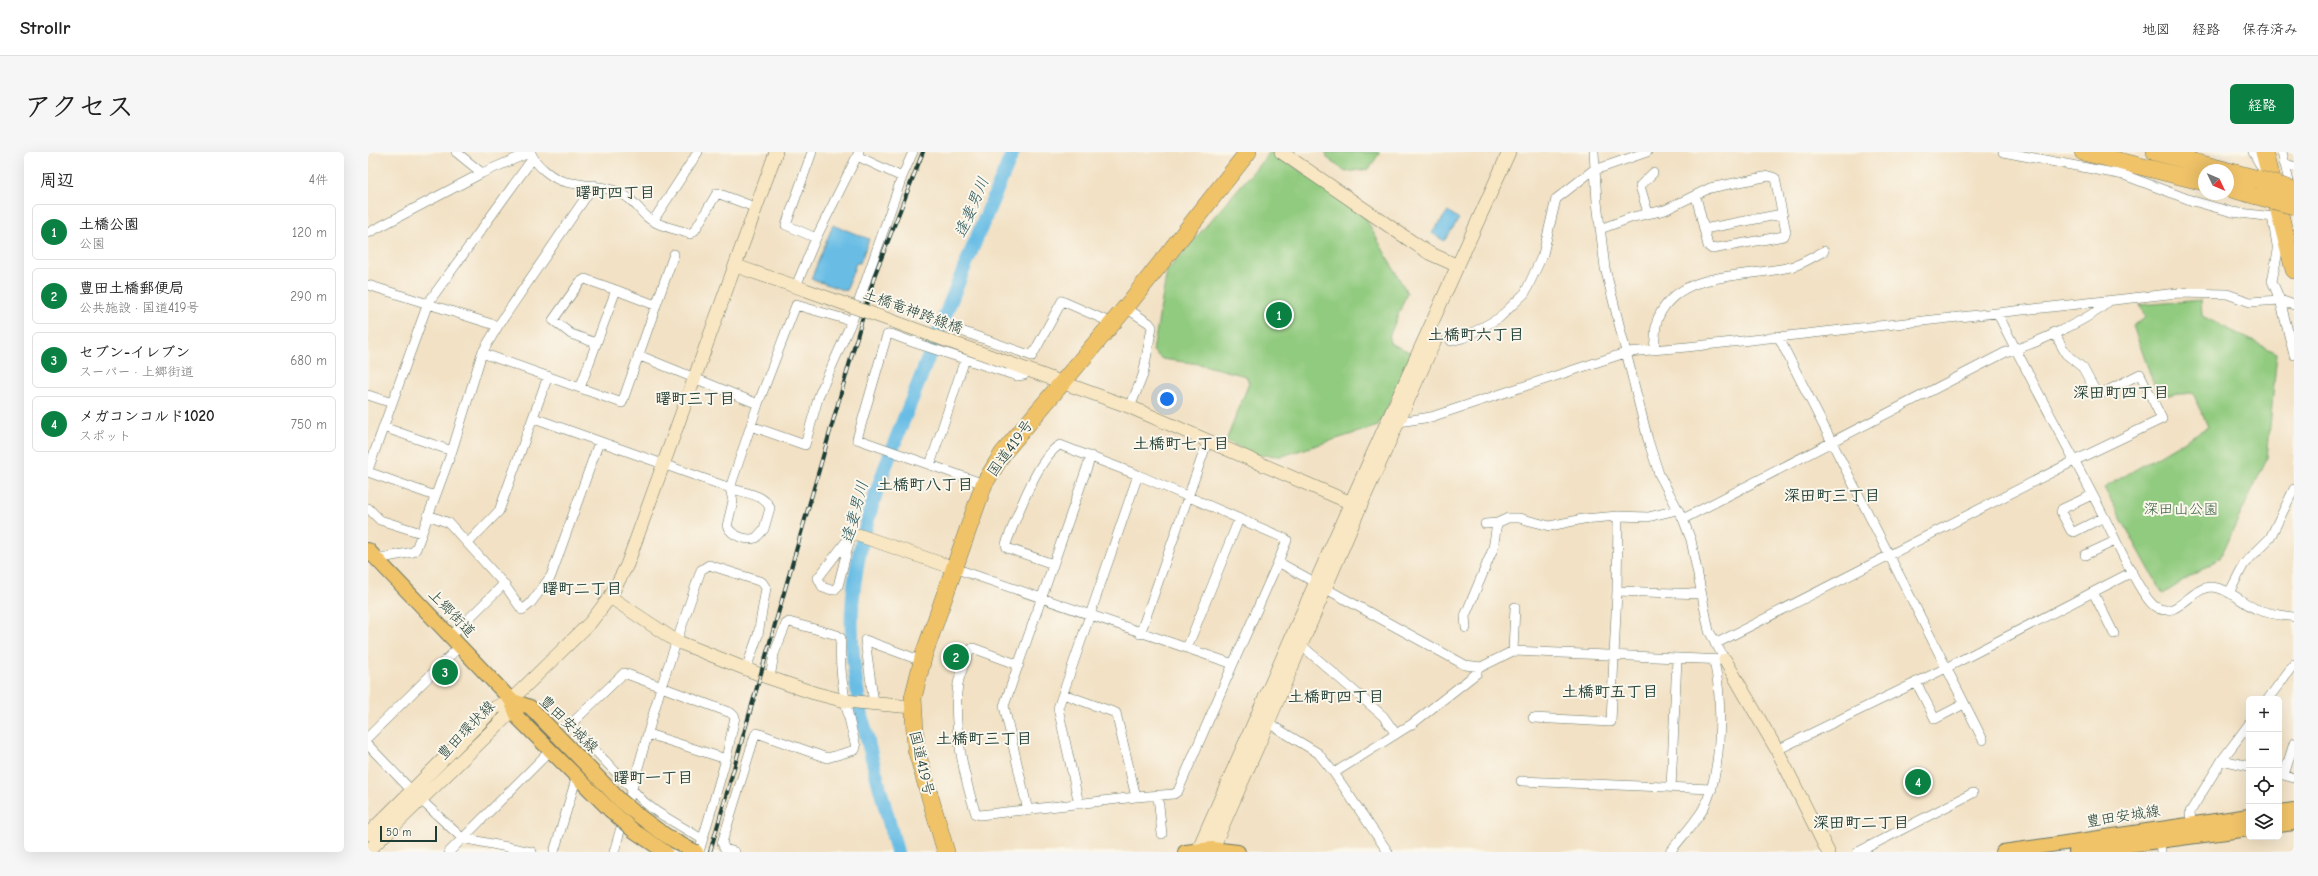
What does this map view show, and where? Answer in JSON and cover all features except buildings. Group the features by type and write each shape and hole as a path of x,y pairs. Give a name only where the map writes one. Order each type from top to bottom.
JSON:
{"highway":[{"name":"国道419号","path":"946,852 916,749 912,707 916,682 922,661 984,484 1003,453 1126,308 1248,152"},
{"path":"2083,152 2198,181"},
{"path":"2155,152 2203,164"},
{"path":"2264,152 2294,270"},
{"path":"2278,158 2294,232"},
{"path":"2234,172 2294,190"},
{"path":"2234,190 2294,205"}],"main road":[{"name":"上郷街道","path":"370,555 451,636 511,700"},
{"name":"豊田安城線","path":"511,700 518,718 610,810 634,831 665,852"},
{"name":"豊田安城線","path":"511,700 530,707 620,800 642,819 668,837 696,852"},
{"path":"2282,812 2294,810"},
{"name":"豊田安城線","path":"2003,852 2028,851 2191,823 2246,816"},
{"path":"2282,825 2294,823"},
{"name":"豊田安城線","path":"2076,852 2161,846 2246,830"},
{"path":"1201,851 1238,852"}],"street":[{"path":"456,152 482,173"},
{"path":"653,221 698,152"},
{"name":"豊田環状線","path":"368,851 496,707 511,700 590,623 610,597 627,565 652,492 664,465 776,152"},
{"path":"812,152 786,225 816,238"},
{"path":"751,426 805,445 819,395 852,321 902,177 913,152"},
{"path":"1281,152 1429,253 1458,266"},
{"path":"1201,851 1355,505 1509,152"},
{"path":"1201,851 1268,723 1355,505 1399,422 1518,152"},
{"path":"1594,152 1600,229 1605,268 1628,352 1651,451 1659,474 1683,519 1691,540 1709,631 1715,644 1719,660 1720,717 1715,778 1712,789 1701,811 1670,852"},
{"path":"1451,341 1464,338 1499,318 1525,293 1543,254 1556,199 1596,169 1647,152"},
{"path":"2003,152 2124,175 2193,201 2232,212 2273,218"},
{"path":"2253,152 2262,169 2273,218 2278,251 2272,281 2287,302 2294,355"},
{"path":"2278,158 2282,152"},
{"path":"368,233 482,173 532,154"},
{"path":"532,154 551,175 565,182 594,185 624,195 633,201 647,218 690,234 693,233 718,193 757,208"},
{"path":"435,496 368,471 377,442 428,303 532,154"},
{"path":"801,288 816,238 858,154 902,177"},
{"path":"2278,158 2294,167"},
{"path":"2278,158 2294,205"},
{"path":"1648,213 1640,186 1652,173"},
{"path":"1600,229 1648,213 1665,210 1710,188 1769,176 1775,178 1786,232 1784,236 1712,249 1708,246 1696,196"},
{"path":"370,555 413,552 452,451 482,353 498,326 594,185"},
{"path":"1704,229 1782,214"},
{"path":"1654,348 1658,319 1662,311 1679,294 1712,278 1763,273 1796,266 1824,251"},
{"path":"482,353 622,403 674,254"},
{"name":"土橋竜神跨線橋","path":"736,266 1130,407 1355,505"},
{"path":"596,343 571,334 553,320 580,282 585,279 655,305"},
{"path":"368,285 498,326"},
{"path":"580,388 616,290"},
{"path":"1399,422 1431,417 1628,352 1654,348 1998,314 2178,293 2227,294 2256,302 2287,302"},
{"path":"950,327 1032,356 1062,301 1112,323"},
{"path":"1683,519 2008,352 2101,310 2108,302"},
{"path":"534,418 664,465 730,488 762,498 767,502 770,508 764,529 756,538 749,539 735,535 727,526 734,501 730,488 758,404 796,305 852,321"},
{"path":"1126,308 1149,323 1152,328 1143,375 1130,407"},
{"path":"1998,314 2015,350 2104,517 2115,541 2149,602 2161,609 2175,608 2207,587 2229,593 2266,613 2294,617"},
{"path":"1715,644 2074,461 2162,419 2162,415 2140,374 2101,394 2097,394 2083,368 2066,354 2054,332"},
{"path":"984,484 858,439 887,335 891,334 917,344 1017,376 1024,375 1029,370"},
{"path":"917,344 920,334"},
{"path":"1778,336 1983,740"},
{"path":"638,355 758,404"},
{"path":"930,465 966,359"},
{"path":"468,542 499,511 548,376"},
{"path":"368,395 392,403"},
{"path":"383,427 452,451"},
{"path":"368,439 377,442"},
{"path":"1140,634 1187,496 1208,440"},
{"path":"428,516 449,523 468,542 504,584 522,610 530,604 551,576 599,442"},
{"path":"1019,665 973,648 970,650 958,685 957,727 976,814 980,816 1136,797 1174,794 1178,791 1287,540 1138,475 1060,445 1023,498 1006,544 1007,548 1053,564"},
{"path":"1028,811 1004,706 1091,456"},
{"path":"1080,804 1058,713 1063,694 1138,475"},
{"path":"2229,593 2244,564 2270,538 2294,489"},
{"path":"734,501 749,494"},
{"path":"2092,495 2062,509 2061,512 2070,531 2074,532 2104,517"},
{"path":"368,508 380,520 421,533"},
{"path":"1485,524 1497,523 1508,518 1520,518 1550,526 1583,519 1618,516 1648,517 1677,510"},
{"path":"1534,718 1611,722 1617,591 1618,516"},
{"path":"1187,648 1239,519"},
{"path":"1466,628 1465,616 1494,549 1497,523"},
{"path":"854,535 876,541 1140,634 1233,664"},
{"path":"854,535 838,586 834,590 823,588 818,578 821,572 854,535"},
{"path":"2085,555 2115,541"},
{"path":"1278,562 1310,580"},
{"path":"614,852 661,686 701,570 709,565 762,582 766,588 758,635 746,669"},
{"path":"1777,750 1946,668 2132,572"},
{"path":"451,636 504,584"},
{"path":"1617,591 1702,594"},
{"path":"1332,592 1465,665 1475,668 1481,667 1512,652 1719,660"},
{"path":"2093,592 2114,634"},
{"path":"610,597 676,641 770,678 814,693 845,701 912,707"},
{"path":"1512,652 1514,607"},
{"path":"735,852 725,849 722,843 755,735 758,733 827,758 855,750 856,747 845,701 840,638 837,635 787,623 774,654 770,678"},
{"path":"872,704 865,640 922,661"},
{"path":"1300,644 1383,716 1396,734"},
{"path":"368,737 460,646"},
{"path":"1671,788 1677,659"},
{"path":"1719,660 1777,750 1828,852"},
{"path":"2270,696 2294,664"},
{"path":"1334,773 1396,734 1471,678 1477,672 1475,668"},
{"path":"699,852 726,759 735,717 731,713 624,673 572,723 572,726 632,789 658,812 702,839"},
{"path":"1916,682 1935,719 1964,704"},
{"path":"1063,694 1116,713 1136,797"},
{"path":"1268,723 1318,753 1334,773 1388,852"},
{"path":"2191,823 2190,812 2222,760 2246,728"},
{"path":"648,734 726,759"},
{"path":"2282,773 2294,743"},
{"path":"368,746 462,838 532,852"},
{"path":"449,852 551,750"},
{"path":"2222,760 2246,765"},
{"path":"2282,775 2294,778"},
{"path":"554,852 577,776"},
{"path":"1521,781 1712,789"},
{"path":"1858,852 1973,793"},
{"name":"豊田環状線","path":"368,834 417,795"},
{"path":"1158,796 1162,834"}],"green space":[{"path":"1270,152 1275,153 1365,217 1407,293 1389,337 1390,343 1414,354 1378,426 1282,456 1257,455 1226,441 1249,383 1246,376 1199,364 1162,359 1153,351 1167,271"},
{"path":"1326,152 1380,152 1369,169 1346,172 1327,158"},
{"name":"深田山公園","path":"2201,300 2202,316 2277,353 2267,458 2220,558 2163,594 2104,488 2208,427 2193,393 2158,396 2133,326 2145,318 2140,305"}],"water":[{"path":"1448,211 1459,219 1444,241 1432,233"},
{"path":"833,225 869,239 860,263 856,263 846,291 811,279"}],"waterway":[{"name":"逢妻男川","path":"897,852 859,702 852,641 852,610 855,580 867,523 885,466 976,239 1013,152"}],"railway":[{"path":"710,852 875,274 923,152"}],"place":[{"name":"土橋公園","path":"1279,315"},
{"name":"豊田土橋郵便局","path":"956,657"},
{"name":"セブン-イレブン","path":"445,672"},
{"name":"メガコンコルド1020","path":"1918,782"}],"district":[{"name":"曙町四丁目","path":"615,192"},
{"name":"土橋町六丁目","path":"1476,334"},
{"name":"深田町四丁目","path":"2121,392"},
{"name":"曙町三丁目","path":"695,398"},
{"name":"土橋町七丁目","path":"1181,443"},
{"name":"土橋町八丁目","path":"925,484"},
{"name":"深田町三丁目","path":"1832,495"},
{"name":"曙町二丁目","path":"582,588"},
{"name":"土橋町五丁目","path":"1610,691"},
{"name":"土橋町四丁目","path":"1336,696"},
{"name":"土橋町三丁目","path":"984,738"},
{"name":"曙町一丁目","path":"653,777"},
{"name":"深田町二丁目","path":"1861,822"}]}
